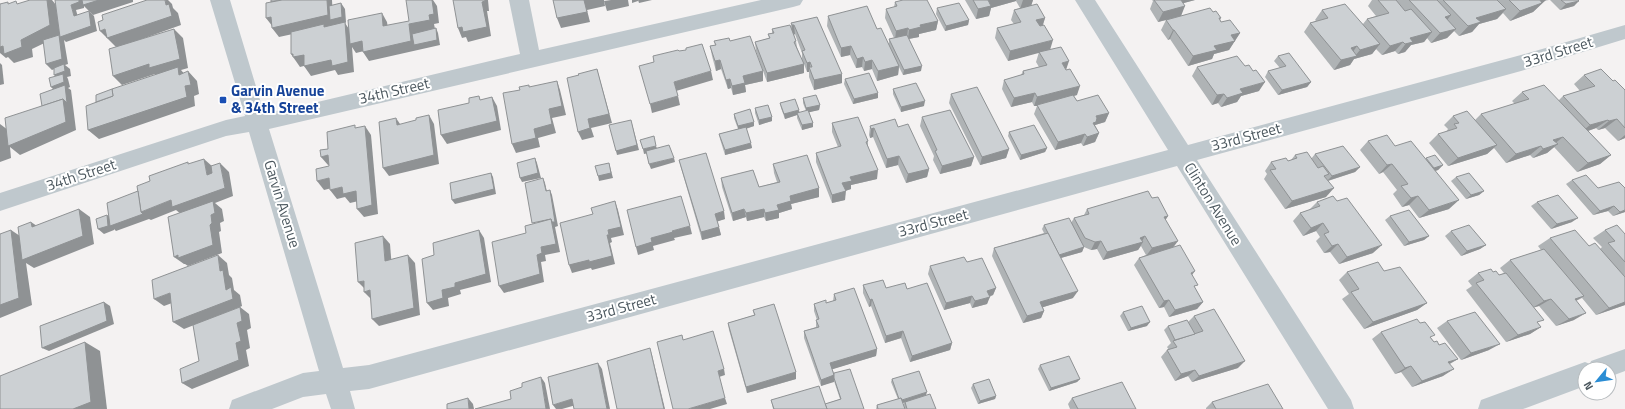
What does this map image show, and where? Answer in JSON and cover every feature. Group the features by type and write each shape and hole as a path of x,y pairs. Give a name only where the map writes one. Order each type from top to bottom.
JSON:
{"street":[{"name":"Garvin Avenue","path":"220,0 343,409"},
{"path":"519,0 531,59"},
{"name":"34th Street","path":"0,202 226,128 288,117 531,59 793,0"},
{"name":"Clinton Avenue","path":"1085,0 1342,409"},
{"name":"33rd Street","path":"242,409 303,384 369,377 1521,63 1625,32"},
{"path":"1490,409 1577,377"}],"building":[{"path":"30,0 47,0 50,25 21,40 22,47 4,54 3,46 0,47 0,4 8,2 8,4 16,1 17,4"},
{"path":"55,0 79,0 79,2 71,5 74,16 89,11 91,26 60,37"},
{"path":"82,0 99,0 83,5"},
{"path":"147,0 165,0 166,5 169,4 172,16 107,38 105,29 100,31 98,22 103,20 102,15"},
{"path":"271,0 282,0 271,2"},
{"path":"282,0 327,0 328,15 272,28 271,17 266,18 266,3"},
{"path":"406,0 432,0 434,14 429,15 430,20 409,24 411,41 363,52 362,41 350,44 348,20 382,13 383,26 409,21"},
{"path":"453,0 485,0 482,2 487,27 463,32 462,27 458,28"},
{"path":"553,0 584,0 587,12 557,18"},
{"path":"903,0 927,0 938,21 920,25 921,27 909,30 908,28 896,31 886,9 897,6 895,2"},
{"path":"973,0 988,0 991,6 978,9"},
{"path":"1154,0 1181,0 1185,6 1163,12"},
{"path":"1378,0 1396,0 1405,11 1411,9 1432,32 1410,38 1413,42 1405,44 1403,42 1390,46 1367,19 1389,13"},
{"path":"1409,0 1437,0 1451,15 1445,17 1456,29 1440,33"},
{"path":"1443,0 1497,0 1506,9 1476,18 1481,22 1468,26"},
{"path":"1509,0 1540,0 1542,3 1520,11"},
{"path":"1561,0 1578,0 1579,1 1566,4"},
{"path":"341,3 342,17 330,20 329,6"},
{"path":"959,3 969,20 946,26 937,8"},
{"path":"1037,4 1045,18 1036,20 1040,26 1044,25 1053,40 1010,51 997,28 1021,22 1014,10"},
{"path":"1345,4 1380,44 1360,50 1357,46 1351,48 1357,56 1341,60 1310,23 1328,18 1322,10"},
{"path":"867,6 877,29 881,28 899,66 878,71 872,60 865,62 863,57 857,59 851,46 841,48 828,16"},
{"path":"1210,8 1213,12 1216,11 1221,18 1219,18 1221,22 1230,20 1240,33 1231,35 1235,41 1214,46 1217,50 1193,56 1166,20"},
{"path":"817,17 842,74 814,80 809,67 812,67 810,62 807,63 802,51 805,50 794,25 791,23"},
{"path":"345,22 348,62 332,66 331,60 304,66 304,55 293,57 293,54 291,54 291,32 324,24 324,27"},
{"path":"790,25 796,41 794,42 804,64 767,73 755,42 770,38 768,34 774,33 772,29"},
{"path":"436,28 437,40 414,45 412,34"},
{"path":"174,29 180,59 149,68 149,64 113,76 109,49"},
{"path":"59,35 62,59 46,64 43,40"},
{"path":"907,35 922,66 904,70 889,39"},
{"path":"750,36 763,71 743,76 745,83 732,86 730,79 726,80 720,60 715,61 710,46 716,45 714,41 729,38 730,41"},
{"path":"702,44 711,71 674,82 678,96 650,104 639,66 654,62 653,56 678,50 686,50 686,48"},
{"path":"1061,47 1069,61 1062,63 1066,70 1070,69 1080,86 1037,97 1035,93 1014,98 1004,80 1024,74 1023,71 1047,65 1039,52"},
{"path":"1289,53 1311,82 1282,90 1268,71 1286,66 1278,56"},
{"path":"1237,56 1245,66 1249,65 1253,71 1256,70 1265,82 1240,89 1243,93 1227,98 1224,94 1217,95 1197,67"},
{"path":"64,64 65,71 54,75 54,68"},
{"path":"178,67 179,75 188,71 191,85 185,86 187,97 88,130 86,106 113,96 112,89"},
{"path":"597,69 609,114 588,119 590,128 578,132 567,78"},
{"path":"1601,69 1625,90 1625,128 1617,119 1590,125 1563,96 1595,86 1584,75"},
{"path":"869,73 878,93 854,99 845,79"},
{"path":"63,74 64,82 51,87 49,78"},
{"path":"557,81 562,106 549,109 552,124 534,129 536,138 512,144 503,93 520,90 519,87 529,85 529,87"},
{"path":"916,83 925,101 901,107 893,89"},
{"path":"65,85 67,103 63,99 42,106 40,94"},
{"path":"1544,85 1611,155 1588,163 1563,137 1553,140 1558,144 1543,149 1541,146 1516,154 1481,114 1529,99 1522,92"},
{"path":"977,87 1009,149 982,157 951,94"},
{"path":"112,89 113,96 96,102 96,95"},
{"path":"816,95 820,105 806,108 803,98"},
{"path":"1073,95 1077,101 1098,95 1109,113 1096,116 1096,122 1093,123 1099,133 1087,137 1085,134 1058,142 1037,105"},
{"path":"479,96 480,100 492,97 497,121 441,135 438,110 469,103 469,98"},
{"path":"63,99 66,122 8,146 5,118"},
{"path":"795,99 799,110 784,114 780,103"},
{"path":"768,105 772,117 759,120 755,108"},
{"path":"750,109 754,122 738,126 734,114"},
{"path":"808,110 813,123 802,125 797,113"},
{"path":"950,110 974,157 942,166 935,151 937,150 922,117"},
{"path":"1467,111 1497,145 1458,158 1438,134 1457,128 1454,124 1459,123 1453,116"},
{"path":"429,115 434,155 383,168 379,122 396,118 397,125"},
{"path":"858,117 868,141 866,142 878,170 850,177 852,181 842,183 846,191 832,195 816,153 841,146 832,123"},
{"path":"895,119 898,127 908,124 929,169 908,174 899,156 887,159 874,128 871,129 870,126"},
{"path":"631,120 637,145 616,151 609,125"},
{"path":"355,125 355,128 365,126 372,205 357,209 356,191 343,194 342,187 330,190 329,178 317,181 316,169 329,166 328,155 321,157 320,150 328,149 327,132"},
{"path":"1034,125 1047,148 1021,155 1009,132"},
{"path":"746,127 751,143 725,150 719,134"},
{"path":"1387,135 1395,146 1411,141 1459,200 1429,210 1418,196 1411,198 1401,186 1408,184 1392,164 1387,165 1368,141"},
{"path":"654,136 656,146 643,149 640,140"},
{"path":"669,145 674,158 649,164 646,151"},
{"path":"1343,146 1360,167 1332,176 1315,154"},
{"path":"1307,152 1318,168 1323,166 1329,174 1324,176 1334,188 1292,201 1270,170 1276,169 1271,162 1286,158 1288,161 1297,158 1295,155"},
{"path":"706,153 724,211 715,214 719,227 701,232 679,160"},
{"path":"807,155 819,188 790,196 791,201 777,205 779,210 765,213 764,209 746,213 744,209 732,213 721,178 753,170 759,187 780,182 773,164"},
{"path":"1435,155 1443,165 1434,168 1426,158"},
{"path":"535,158 538,173 520,178 517,163"},
{"path":"204,159 207,175 212,173 211,166 220,163 225,188 172,207 171,200 141,212 137,186 150,181 149,176 188,162 188,164"},
{"path":"609,163 611,173 598,176 595,166"},
{"path":"491,173 494,189 452,200 450,183"},
{"path":"1469,173 1484,191 1471,195 1456,177"},
{"path":"1586,175 1598,188 1619,182 1625,188 1625,210 1620,212 1614,206 1600,211 1572,180"},
{"path":"543,178 546,191 550,190 555,222 552,222 551,219 532,223 525,183"},
{"path":"138,191 141,212 143,214 110,226 107,203"},
{"path":"1148,191 1152,198 1158,197 1168,216 1164,217 1178,241 1152,248 1145,236 1140,238 1143,242 1107,252 1101,241 1095,242 1085,238 1074,218 1089,214 1087,209"},
{"path":"1558,195 1578,218 1557,224 1537,202"},
{"path":"681,196 690,226 651,238 652,242 636,247 627,210"},
{"path":"1333,196 1337,201 1347,198 1382,245 1347,257 1338,244 1332,246 1324,234 1329,232 1323,223 1311,228 1300,213 1320,206 1317,202"},
{"path":"213,201 215,213 211,215 212,223 210,225 213,245 178,258 178,255 174,257 168,217"},
{"path":"615,201 621,227 608,230 609,235 607,235 612,256 569,265 560,223 593,214 591,208"},
{"path":"79,209 83,236 22,260 18,227 31,222 32,227"},
{"path":"1409,210 1429,236 1409,242 1390,216"},
{"path":"107,215 108,226 98,229 96,219"},
{"path":"1069,218 1084,247 1059,255 1044,225"},
{"path":"551,219 556,244 541,247 542,253 537,255 540,274 499,286 492,242 526,233 525,226"},
{"path":"1469,225 1486,245 1467,251 1451,231"},
{"path":"1617,225 1625,234 1625,262 1608,243 1615,241 1605,230"},
{"path":"11,230 19,298 0,305 0,234"},
{"path":"479,230 486,274 455,283 455,287 442,290 443,298 427,303 422,259 434,255 433,243"},
{"path":"1575,230 1589,246 1595,243 1625,277 1625,302 1609,308 1550,238"},
{"path":"1048,233 1078,291 1040,302 1044,311 1027,316 994,248"},
{"path":"383,236 385,261 408,255 414,308 372,319 370,290 364,292 364,281 358,282 355,243"},
{"path":"1180,245 1195,271 1191,273 1198,285 1194,286 1203,302 1175,310 1169,300 1164,301 1139,258"},
{"path":"1544,249 1584,296 1575,299 1586,313 1569,319 1551,299 1544,301 1510,260"},
{"path":"218,255 220,271 223,270 226,290 231,287 233,299 173,322 170,293 154,299 152,280"},
{"path":"964,257 967,262 982,258 996,288 987,291 990,297 975,301 972,296 946,303 930,266"},
{"path":"1378,262 1384,271 1400,267 1427,303 1373,322 1351,292 1359,289 1347,272"},
{"path":"1491,269 1493,272 1496,271 1499,275 1506,273 1544,320 1537,322 1541,327 1518,335 1476,283 1484,280 1478,273"},
{"path":"883,280 886,288 905,283 907,289 927,283 952,343 912,356 903,331 886,336 872,299 870,300 863,285"},
{"path":"854,288 877,349 830,363 834,375 821,380 804,331 819,327 816,320 819,319 814,304 826,300 826,303 836,300 834,294"},
{"path":"104,302 107,321 42,348 40,326"},
{"path":"774,304 796,372 746,387 728,323 755,315 753,310"},
{"path":"1142,306 1150,322 1131,328 1123,312"},
{"path":"240,307 242,321 237,323 241,341 236,343 239,360 182,383 180,369 199,361 193,325"},
{"path":"1214,309 1245,361 1199,376 1195,370 1181,374 1167,350 1177,347 1173,341 1203,331 1194,316"},
{"path":"1475,312 1500,344 1471,353 1447,321"},
{"path":"1417,319 1420,323 1425,322 1435,335 1430,337 1434,342 1437,341 1439,345 1445,343 1458,359 1448,362 1454,369 1422,381 1411,366 1405,368 1381,332"},
{"path":"1187,320 1195,334 1175,340 1168,326"},
{"path":"713,331 724,369 718,371 725,398 688,409 673,409 657,342 682,335 683,340"},
{"path":"85,342 91,402 73,409 0,409 0,376"},
{"path":"650,348 664,409 617,409 607,361"},
{"path":"1069,356 1080,379 1051,388 1040,365"},
{"path":"598,363 607,409 574,409 572,399 553,405 548,377"},
{"path":"850,369 864,409 827,409 825,404 841,399 834,378 834,373"},
{"path":"919,371 927,392 902,400 901,398 899,399 892,379"},
{"path":"541,377 546,409 475,409 511,399 510,391 522,387 522,383"},
{"path":"989,379 996,396 980,401 973,384"},
{"path":"1122,382 1136,409 1078,409 1072,398"},
{"path":"1268,384 1283,409 1216,409 1212,402"},
{"path":"819,386 827,409 774,409 771,400"},
{"path":"930,394 936,409 907,409 905,402"},
{"path":"468,398 469,409 447,409 447,404"},
{"path":"901,398 905,409 878,409 877,405"}],"place":[{"name":"Garvin Avenue & 34th Street","path":"223,100"}]}
